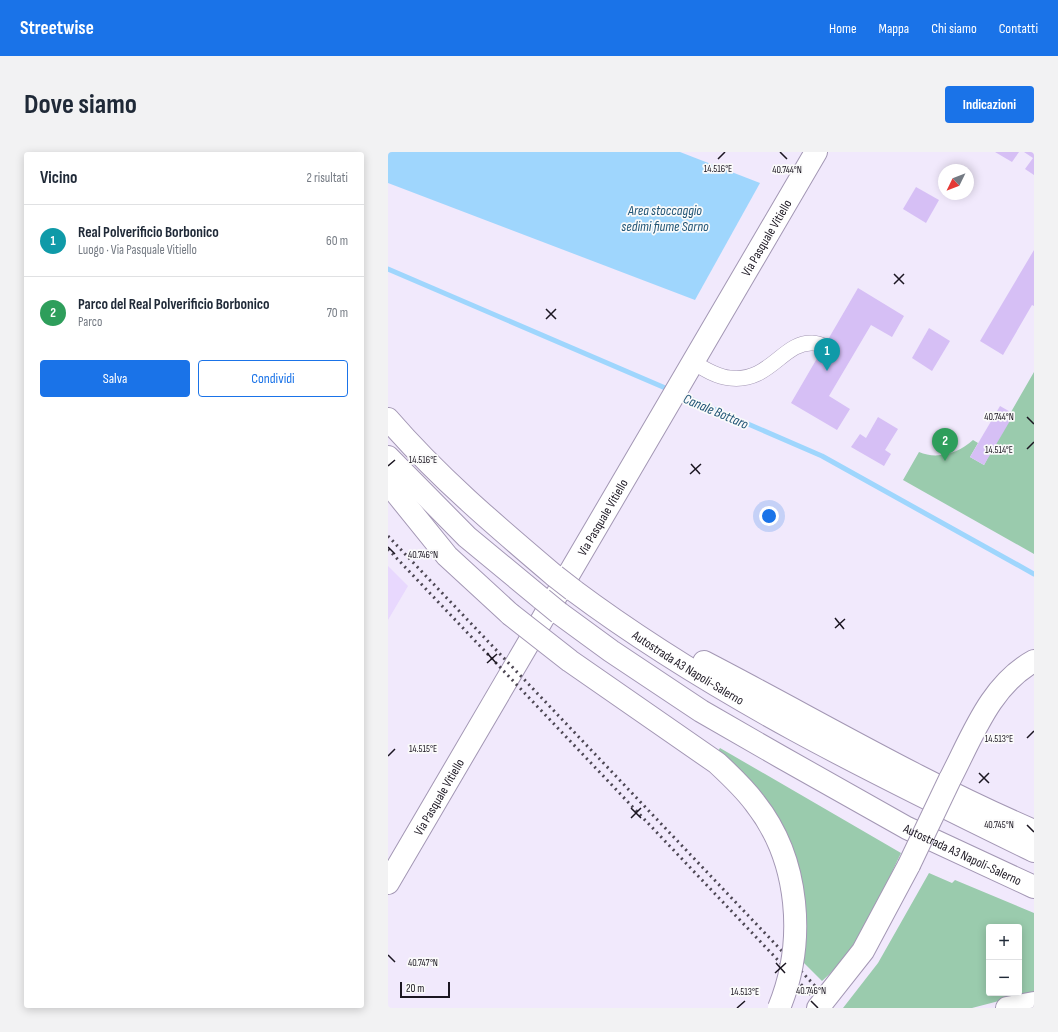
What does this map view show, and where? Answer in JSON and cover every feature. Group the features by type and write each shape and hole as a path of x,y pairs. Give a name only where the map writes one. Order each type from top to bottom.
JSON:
{"main road":[{"name":"Via Pasquale Vitiello","path":"388,883 816,152"},
{"name":"Autostrada A3 Napoli-Salerno","path":"388,419 435,469 474,507 554,576 629,630 717,686 807,736 1034,851"},
{"name":"Autostrada A3 Napoli-Salerno","path":"388,457 467,537 559,613 694,707 907,828 1034,887"},
{"path":"388,483 447,556 510,614 570,661 717,763 738,783 756,804 780,847 790,875 794,901 796,926 794,950 789,978 779,1008"},
{"path":"629,630 697,658 908,772 1034,831"},
{"path":"836,1008 848,996 874,958 899,915 916,867 956,782 985,710 1005,684 1034,661"},
{"path":"956,782 997,714 1016,690 1034,677"},
{"path":"818,1008 863,951 916,867"},
{"path":"1007,1008 1034,1003"}],"street":[{"path":"689,370 712,373 728,378 750,378 762,373 790,351 803,344 813,343 824,346"}],"shaded area":[{"path":"388,566 408,586 388,620"}],"green space":[{"path":"1034,372 1034,554 903,480 919,452 933,455 948,454 955,452 973,440 978,443 970,457 984,465 1011,412"},
{"path":"720,748 901,853 868,922 847,954 822,981 800,959 798,877 718,751"},
{"path":"929,873 952,883 955,880 1034,913 1034,995 1022,996 1022,924 986,924 986,996 1018,996 972,1008 843,1008 878,963"}],"water":[{"name":"Area stoccaggio sedimi fiume Sarno","path":"388,152 680,152 760,183 695,300 388,183"}],"building":[{"path":"995,152 1019,152 1012,162"},
{"path":"1024,152 1034,152 1034,175 1025,169 1033,158"},
{"path":"916,187 939,200 926,223 903,209"},
{"path":"1034,250 1034,306 1032,305 1003,355 980,341"},
{"path":"858,288 904,316 892,337 871,325 829,396 850,409 837,430 791,403"},
{"path":"929,328 950,341 932,371 912,358"},
{"path":"1000,406 1014,414 984,465 970,457"},
{"path":"878,417 898,429 885,450 891,454 884,466 851,447 860,434 866,438"}],"waterway":[{"name":"Canale Bottaro","path":"388,269 670,390"},
{"name":"Canale Bottaro","path":"679,394 822,456 1034,574"}],"railway":[{"path":"388,536 817,988"},
{"path":"388,549 811,995"}],"place":[{"name":"Real Polverificio Borbonico","path":"827,371"},
{"name":"Parco del Real Polverificio Borbonico","path":"945,461"}]}
